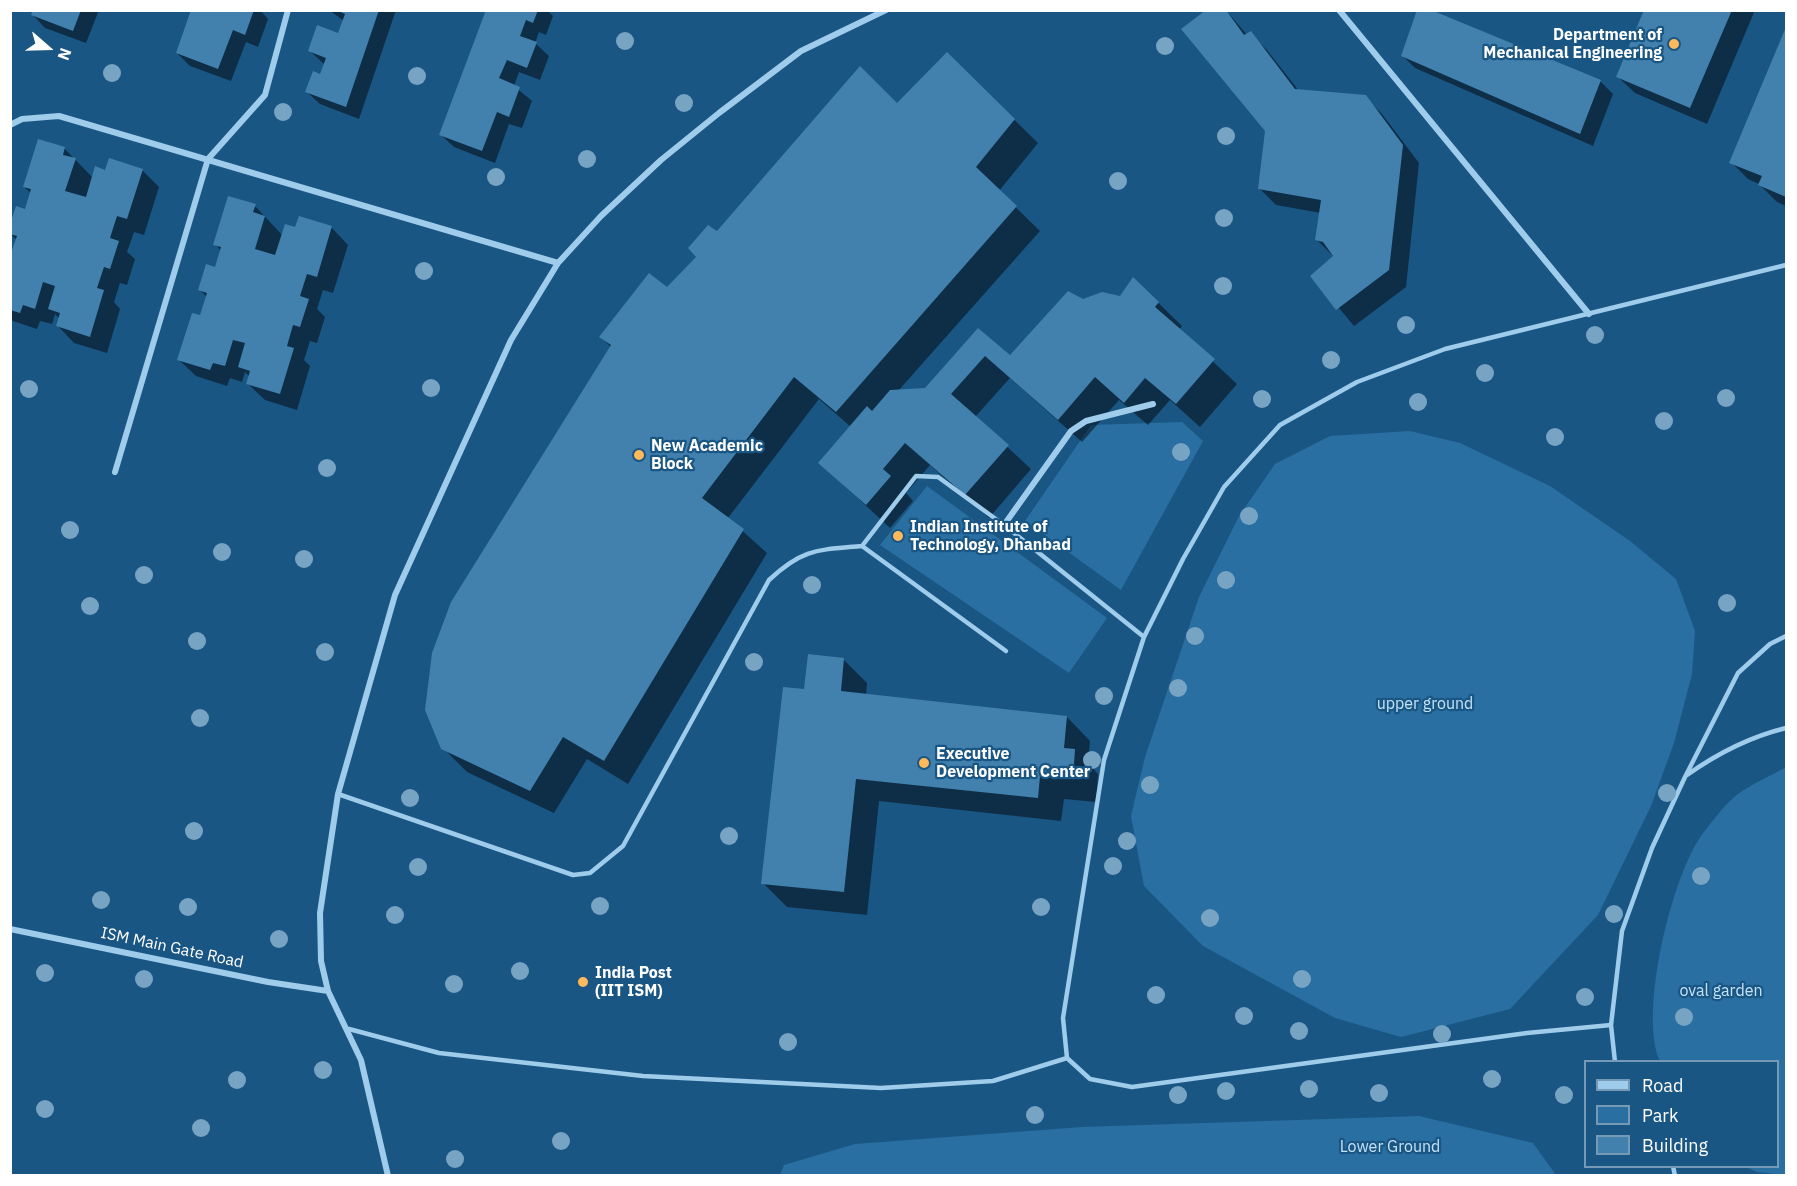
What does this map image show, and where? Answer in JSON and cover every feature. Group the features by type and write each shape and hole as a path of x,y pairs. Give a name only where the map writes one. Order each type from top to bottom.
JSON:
{"street":[{"path":"115,472 208,159 265,95 288,10"},
{"path":"388,1176 361,1060 328,990 321,961 320,913 338,794 395,595 511,340 558,263 601,216 661,160 719,113 801,51 886,10"},
{"path":"1339,10 1589,314"},
{"path":"10,125 21,119 59,116 558,263"},
{"path":"1004,525 1071,431 1086,422 1153,405"},
{"name":"ISM Main Gate Road","path":"10,929 268,982 328,990"}],"lane":[{"path":"1611,1025 1527,1033 1132,1087 1090,1079 1067,1058 1063,1018 1104,760 1144,637 1183,559 1224,487 1280,425 1356,382 1445,349 1786,265"},
{"path":"862,546 916,476 938,477 1004,525 1144,637"},
{"path":"338,794 573,875 590,873 623,846 769,580 788,562 810,551 862,546 1006,651"},
{"path":"1615,1060 1611,1025 1622,931 1652,848 1685,777 1738,674 1770,644 1786,636"},
{"path":"1685,777 1717,754 1786,728"},
{"path":"348,1029 439,1053 632,1075 881,1088 993,1081 1067,1058"}],"green space":[{"path":"1182,422 1203,441 1121,590 1025,521 1091,425"},
{"name":"upper ground","path":"1410,431 1460,443 1550,486 1630,541 1676,579 1695,631 1692,674 1674,743 1651,806 1598,915 1510,1009 1401,1037 1335,1018 1203,946 1144,886 1131,816 1145,757 1199,597 1239,516 1275,464 1330,436"},
{"path":"927,486 1107,618 1069,673 880,545"},
{"name":"oval garden","path":"1786,767 1786,1175 1757,1172 1748,1168 1779,1168 1779,1060 1660,1060 1654,1040 1653,1011 1656,979 1670,910 1681,878 1692,851 1704,832 1738,794"},
{"name":"Lower Ground","path":"1419,1116 1533,1143 1556,1175 780,1175 784,1165 855,1144 1082,1127"}],"building":[{"path":"33,10 81,10 73,31 31,15"},
{"path":"191,10 254,10 245,35 233,30 218,69 176,53"},
{"path":"336,10 379,10 346,107 305,92 313,71 320,74 326,58 308,51 317,25 338,33 345,14"},
{"path":"486,10 538,10 533,23 526,20 520,36 537,42 527,68 507,60 499,78 520,87 509,117 497,112 482,151 439,135"},
{"path":"1206,10 1226,10 1244,35 1251,31 1295,89 1366,95 1403,145 1389,270 1336,310 1310,276 1333,256 1323,242 1315,240 1321,200 1258,189 1265,131 1181,29"},
{"path":"1417,10 1431,10 1601,80 1580,134 1401,56"},
{"name":"Department of Mechanical Engineering","path":"1644,10 1732,10 1690,108 1616,77"},
{"path":"1786,27 1786,197 1758,185 1762,176 1729,163"},
{"name":"New Academic Block","path":"947,52 1015,119 976,167 1017,206 836,412 794,377 702,498 744,529 604,761 563,737 530,791 441,749 425,710 432,653 451,602 611,345 599,337 649,273 667,287 696,257 688,248 708,225 717,231 860,66 897,103"},
{"path":"38,139 65,147 63,155 76,158 65,191 86,197 95,166 105,170 109,158 143,169 127,219 117,216 110,238 119,241 110,269 104,267 97,288 104,290 90,337 56,326 60,313 48,309 55,286 43,282 35,309 23,305 20,313 10,310 10,256 17,236 10,234 10,224 16,206 25,209 31,189 23,187"},
{"path":"228,196 256,204 253,212 265,216 255,249 275,255 285,224 295,227 299,216 332,226 317,277 307,274 300,296 309,299 300,327 293,325 287,346 294,348 280,394 246,384 250,371 238,367 245,343 233,340 225,366 213,363 210,370 177,360 192,313 200,315 207,293 198,290 206,264 215,267 221,247 213,245"},
{"path":"1133,277 1159,302 1155,307 1215,359 1176,404 1145,378 1124,403 1095,377 1058,420 985,356 951,394 1009,445 965,495 905,443 883,469 891,476 866,505 818,463 867,406 872,411 890,390 925,388 978,328 1010,355 1068,291 1083,299 1102,292 1120,296"},
{"name":"Executive Development Center","path":"808,654 844,658 841,691 1067,716 1064,748 1075,749 1073,779 1040,776 1038,798 856,779 844,892 761,884 783,687 804,689"}],"place":[{"name":"Department of Mechanical Engineering","path":"1674,44"},
{"name":"New Academic Block","path":"639,455"},
{"name":"Indian Institute of Technology, Dhanbad","path":"898,536"},
{"name":"Executive Development Center","path":"924,763"},
{"name":"India Post (IIT ISM)","path":"583,982"}]}
